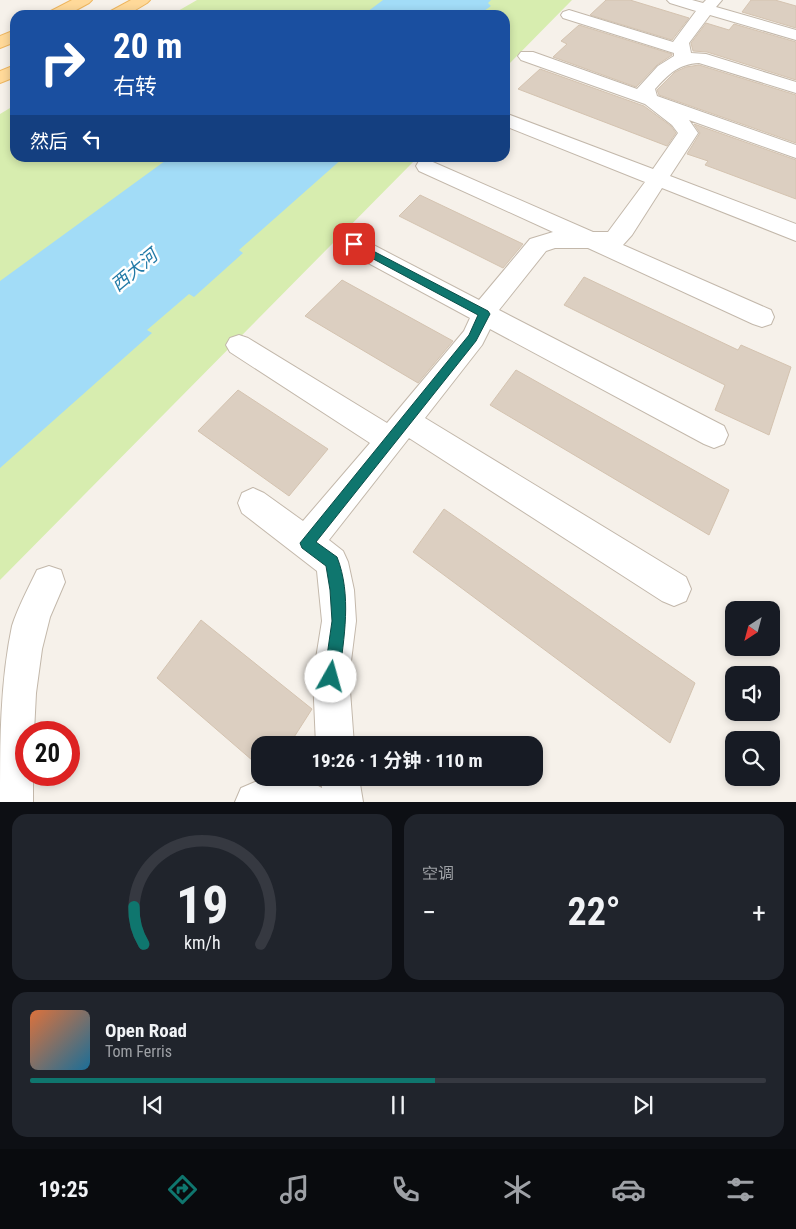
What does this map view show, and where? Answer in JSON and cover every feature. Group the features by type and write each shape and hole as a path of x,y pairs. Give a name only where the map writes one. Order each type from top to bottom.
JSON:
{"main road":[{"path":"65,10 84,0"},
{"path":"124,10 142,0"}],"lane":[{"path":"675,0 710,4 796,35"},
{"path":"683,54 682,43 686,35 710,4"},
{"path":"569,15 683,54 796,88"},
{"path":"306,543 473,338 491,300 538,245 555,240 614,240 624,229 688,133 686,125 651,100 646,94 646,88 669,63 683,54"},
{"path":"527,56 796,152"},
{"path":"510,121 796,233"},
{"path":"426,166 762,317"},
{"path":"354,244 714,435"},
{"path":"239,345 398,431 674,589"},
{"path":"253,503 332,562 337,590 339,621 331,677 334,736"},
{"path":"13,802 15,714 22,662 29,626 49,582"},
{"path":"341,786 343,802"},
{"path":"255,802 303,798 308,802"}],"green space":[{"path":"197,0 572,0 510,63 510,10 180,10"},
{"path":"10,108 10,162 413,162 0,580 0,114"}],"water":[{"path":"383,0 491,0 488,3 491,6 485,10 370,10"},
{"name":"西大河","path":"164,162 338,162 239,250 243,253 194,297 189,294 147,330 152,333 0,468 0,281"}],"building":[{"path":"606,0 630,0 689,18 672,40 590,15"},
{"path":"751,0 775,0 796,6 796,28 742,12"},
{"path":"706,23 729,30 734,24 796,42 796,80 707,52 693,51 691,43"},
{"path":"579,25 672,55 657,65 636,87 553,57 567,44 561,41"},
{"path":"699,65 796,95 796,143 659,95 657,90 675,72 686,67"},
{"path":"540,69 644,106 671,126 676,133 667,146 518,89"},
{"path":"694,124 796,160 796,199 705,165 708,161 687,154 700,133"},
{"path":"420,195 523,244 503,268 399,216"},
{"path":"584,277 738,350 741,345 791,367 769,435 715,410 725,385 564,305"},
{"path":"342,280 453,341 418,383 305,316"},
{"path":"516,370 729,490 709,535 490,405"},
{"path":"238,390 328,449 289,496 198,431"},
{"path":"444,509 695,683 670,743 413,552"},
{"path":"201,620 312,709 295,736 251,736 251,759 157,678"}],"route":[{"path":"331,677 339,621 337,590 332,562 306,543 473,338 484,314 354,244"}]}
